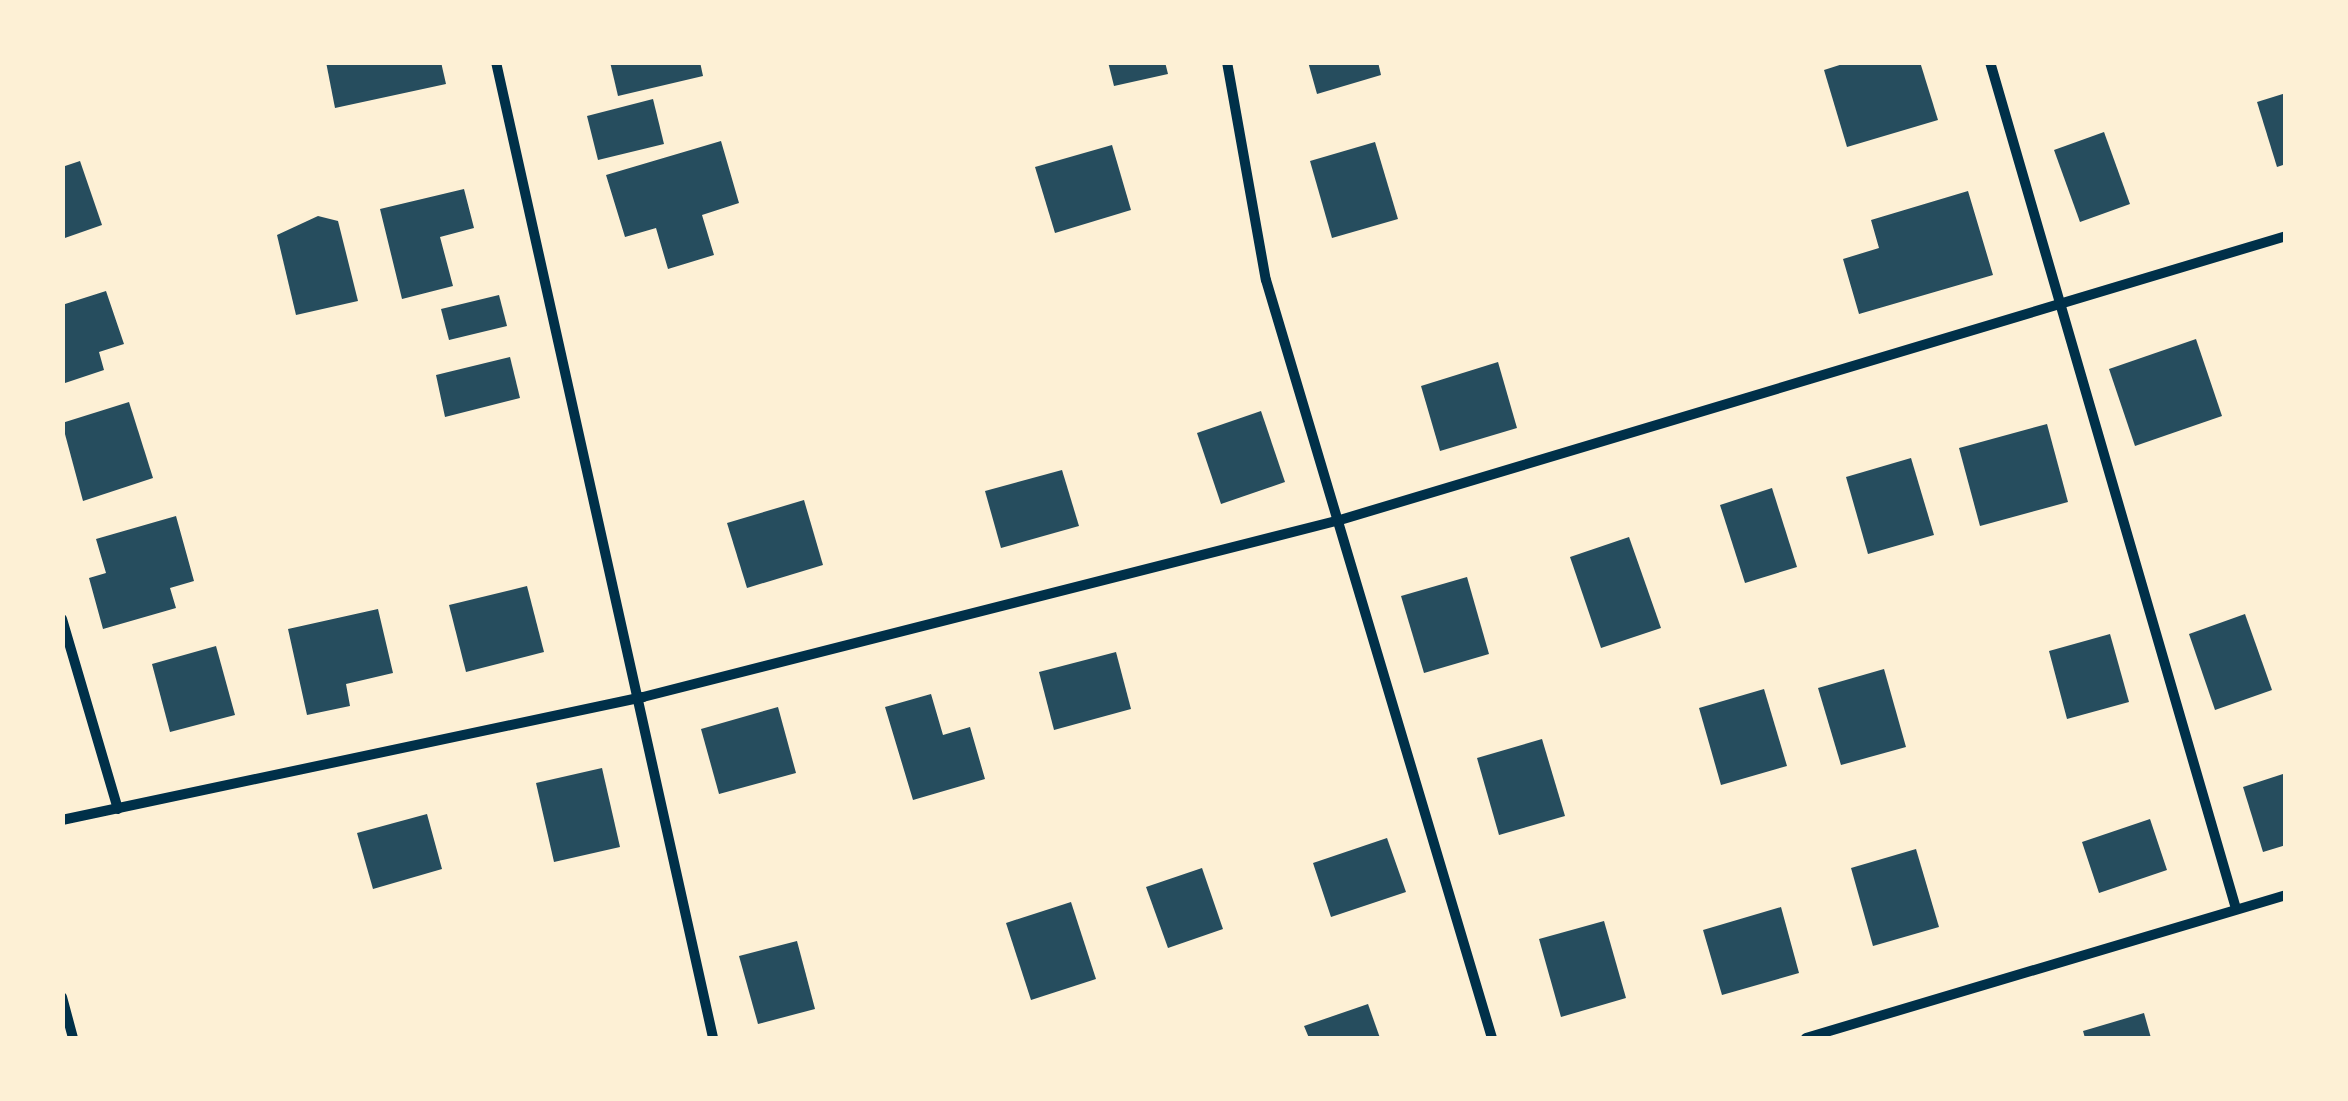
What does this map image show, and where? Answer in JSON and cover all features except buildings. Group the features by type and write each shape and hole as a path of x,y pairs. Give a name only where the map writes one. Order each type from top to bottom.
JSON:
{"street":[{"path":"496,62 642,697 713,1038"},
{"path":"1227,62 1266,280 1492,1038"},
{"path":"1990,62 2064,305 2236,910"},
{"path":"62,820 642,697 1340,520 2286,236"},
{"path":"62,619 118,809"},
{"path":"1806,1038 2286,895"},
{"path":"62,997 73,1038"}]}
